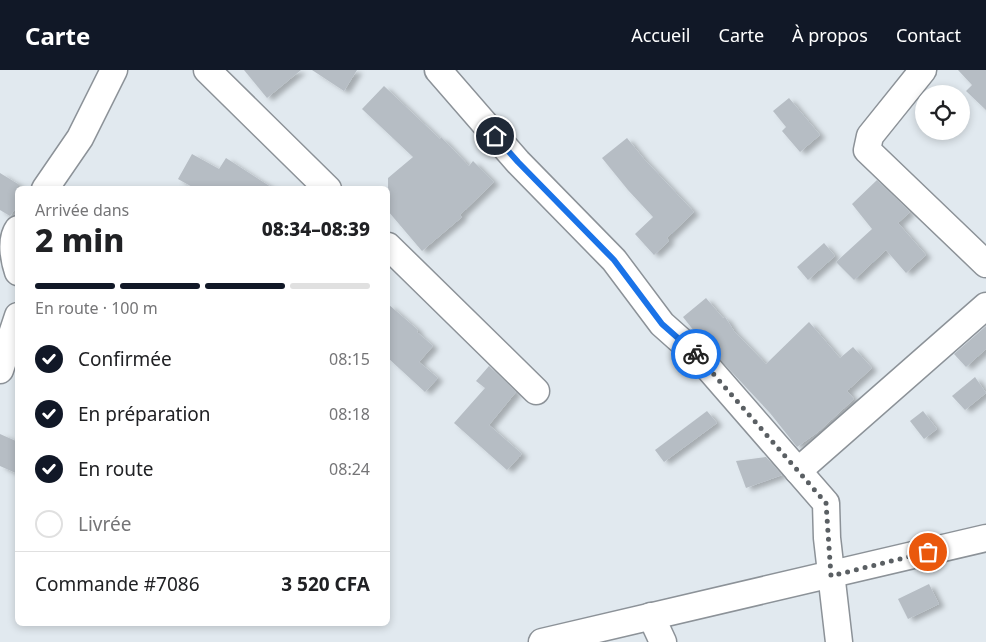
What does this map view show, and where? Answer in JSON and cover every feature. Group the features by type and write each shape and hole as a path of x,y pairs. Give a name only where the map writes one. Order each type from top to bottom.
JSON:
{"street":[{"path":"47,186 80,138 114,70"},
{"path":"207,70 325,186"},
{"path":"438,70 518,162 614,260 662,324 698,356 826,503 831,576 840,642"},
{"path":"923,70 870,136 867,150 986,264"},
{"path":"11,262 15,232"},
{"path":"390,248 536,391"},
{"path":"798,471 986,306"},
{"path":"0,370 15,325"},
{"path":"542,642 831,576 986,538"},
{"path":"651,616 663,642"}],"building":[{"path":"244,70 301,70 267,98"},
{"path":"312,70 357,70 344,91"},
{"path":"958,70 986,70 986,110 970,95 970,87 972,85"},
{"path":"384,86 440,139 441,137 469,166 473,161 494,182 460,215 462,217 422,251 390,213 390,186 388,186 388,178 413,157 362,109"},
{"path":"789,98 820,135 800,152 782,131 786,127 773,111"},
{"path":"627,138 694,212 667,238 669,241 654,255 635,234 653,217 602,158"},
{"path":"192,154 219,169 226,158 269,186 191,186 178,179"},
{"path":"0,173 18,184 18,186 15,186 15,209 10,216 0,210"},
{"path":"877,180 910,212 898,223 926,255 906,273 886,250 854,280 836,262 872,229 852,204"},
{"path":"824,243 835,256 808,280 797,267"},
{"path":"706,298 766,364 809,322 840,358 853,347 872,368 847,391 854,399 818,432 797,447 770,413 698,336 683,317"},
{"path":"390,306 433,346 419,362 438,378 425,392 390,360"},
{"path":"986,326 986,349 966,367 954,354"},
{"path":"489,366 516,392 489,425 522,454 507,470 454,423 485,388 476,381"},
{"path":"975,377 986,393 965,410 952,396"},
{"path":"707,411 717,423 664,462 655,450"},
{"path":"923,411 937,429 924,439 910,421"},
{"path":"0,434 15,441 15,473 0,466"},
{"path":"766,457 782,475 746,488 736,461"},
{"path":"929,584 939,604 908,619 898,599"}],"way so far":[{"path":"696,354 826,503 831,576 928,552"}],"route":[{"path":"495,136 614,260 662,324 696,354"}]}
